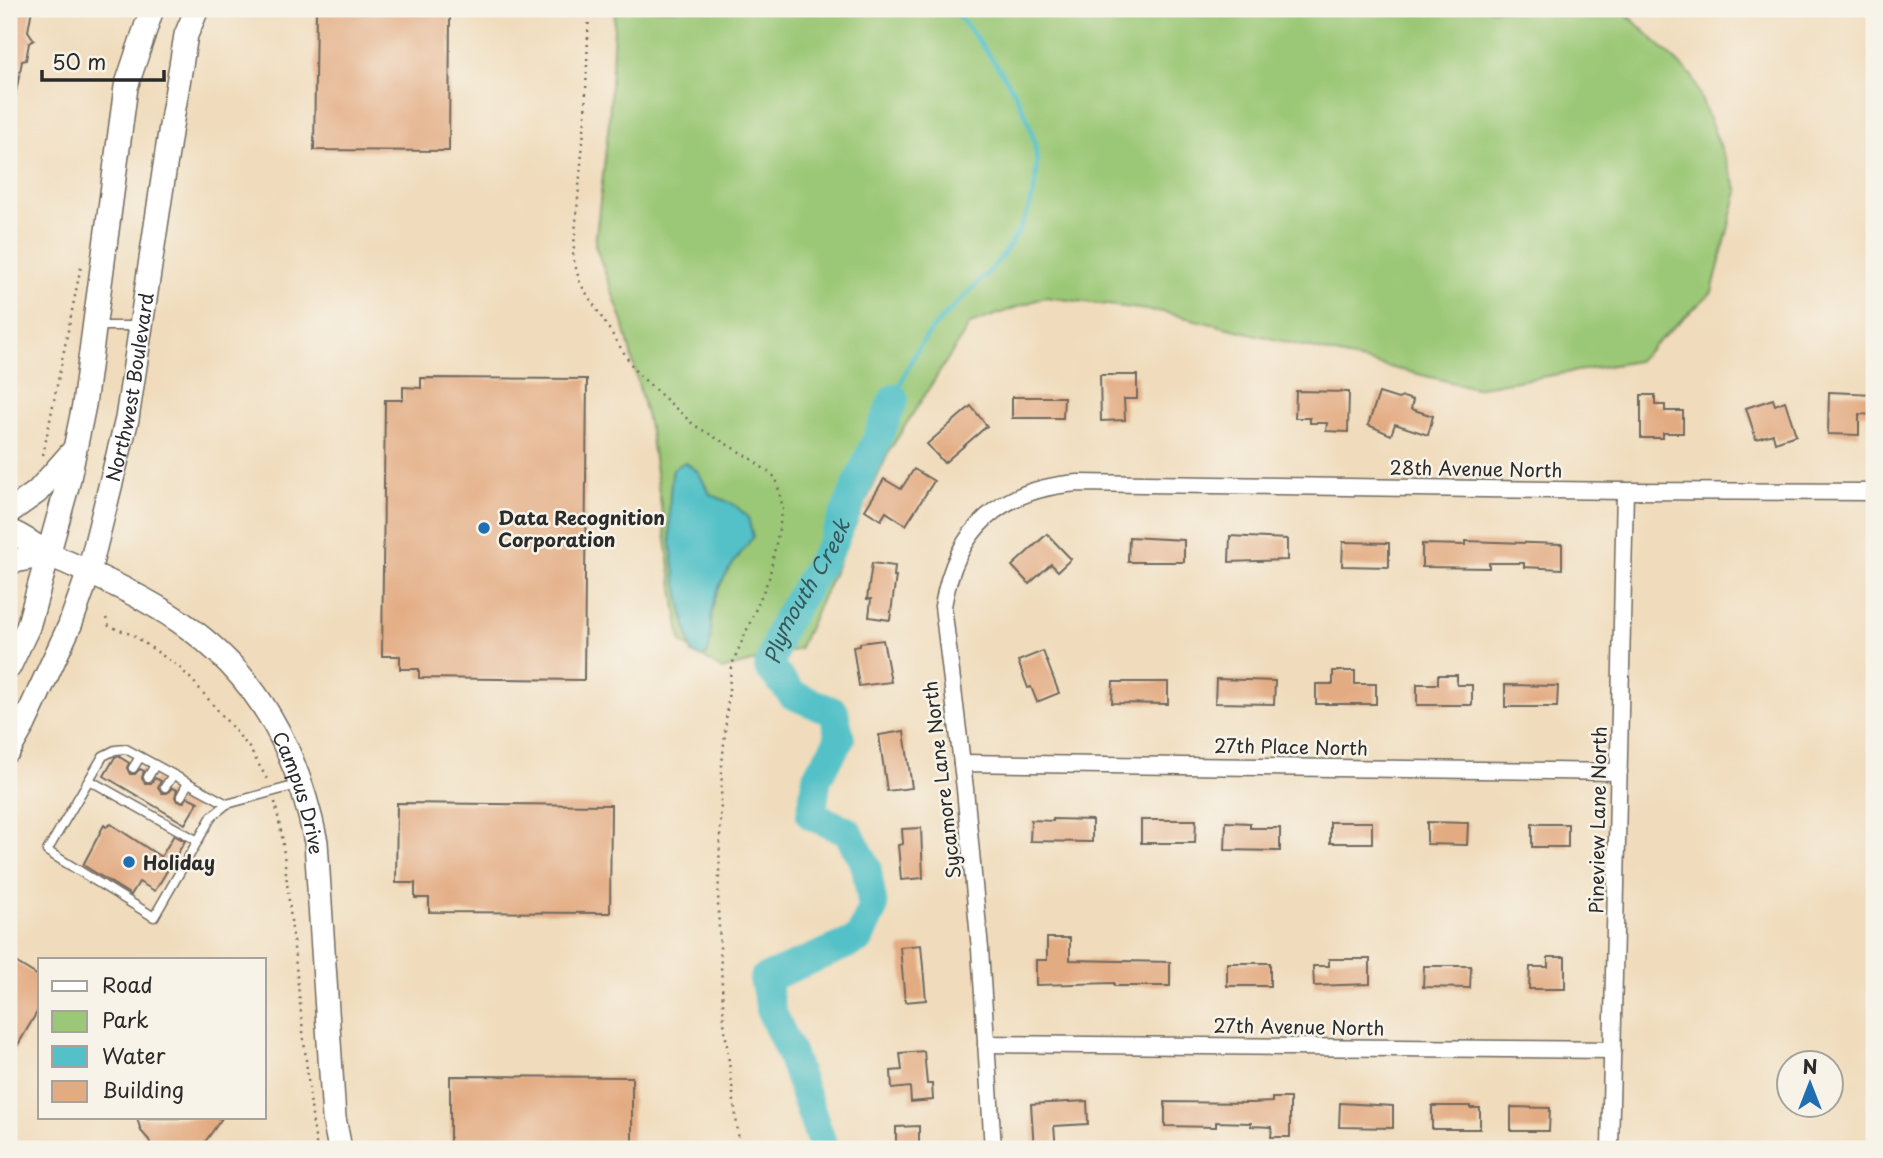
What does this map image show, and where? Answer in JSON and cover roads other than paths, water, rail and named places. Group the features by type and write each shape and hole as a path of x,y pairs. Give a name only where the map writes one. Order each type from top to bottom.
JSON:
{"main road":[{"path":"9,665 28,627 49,554 85,405 126,87 152,9"},
{"name":"Northwest Boulevard","path":"9,750 24,724 64,637 89,572 127,419 173,113 187,35 197,9"},
{"path":"9,512 37,492 75,449"},
{"name":"Campus Drive","path":"9,531 23,536 49,554 141,598 180,621 215,648 245,681 271,717 302,783 316,842 334,1118 340,1149"},
{"path":"9,559 15,561 49,554"},
{"path":"9,625 9,665"}],"street":[{"name":"28th Avenue North","path":"1077,483 1874,492"},
{"name":"Sycamore Lane North","path":"993,1149 980,949 943,606 947,581 956,558 969,536 986,518 1029,491 1052,485 1077,483"},
{"name":"Pineview Lane North","path":"1610,1149 1625,491"},
{"name":"27th Place North","path":"962,763 1619,772"},
{"name":"27th Avenue North","path":"986,1044 1613,1050"}],"lane":[{"path":"95,326 142,326"},
{"path":"227,804 126,749 115,750 103,757 47,852 154,918 212,816 227,804 302,783"},
{"path":"133,768 140,757"},
{"path":"148,777 155,765"},
{"path":"165,787 173,775"},
{"path":"89,780 198,841"},
{"path":"181,796 188,783"},
{"path":"117,795 122,785"},
{"path":"131,804 138,794"},
{"path":"148,813 155,804"},
{"path":"165,823 170,813"}],"water":[{"path":"685,462 698,472 710,494 735,505 748,517 753,537 728,571 718,590 712,611 709,649 707,655 700,657 692,653 670,538 673,469"}],"waterway":[{"name":"Plymouth Creek","path":"894,399 920,346 936,325 993,267 1019,230 1033,195 1037,163 1032,132 1019,101 1001,71 953,9"},
{"name":"Plymouth Creek","path":"824,1149 790,1052 772,1013 764,979 859,939 873,908 866,866 848,832 811,815 817,777 840,739 834,712 793,695 769,667 781,629 832,544 894,399"}],"place":[{"name":"Data Recognition Corporation","path":"484,528"},
{"name":"Holiday","path":"129,862"}]}
